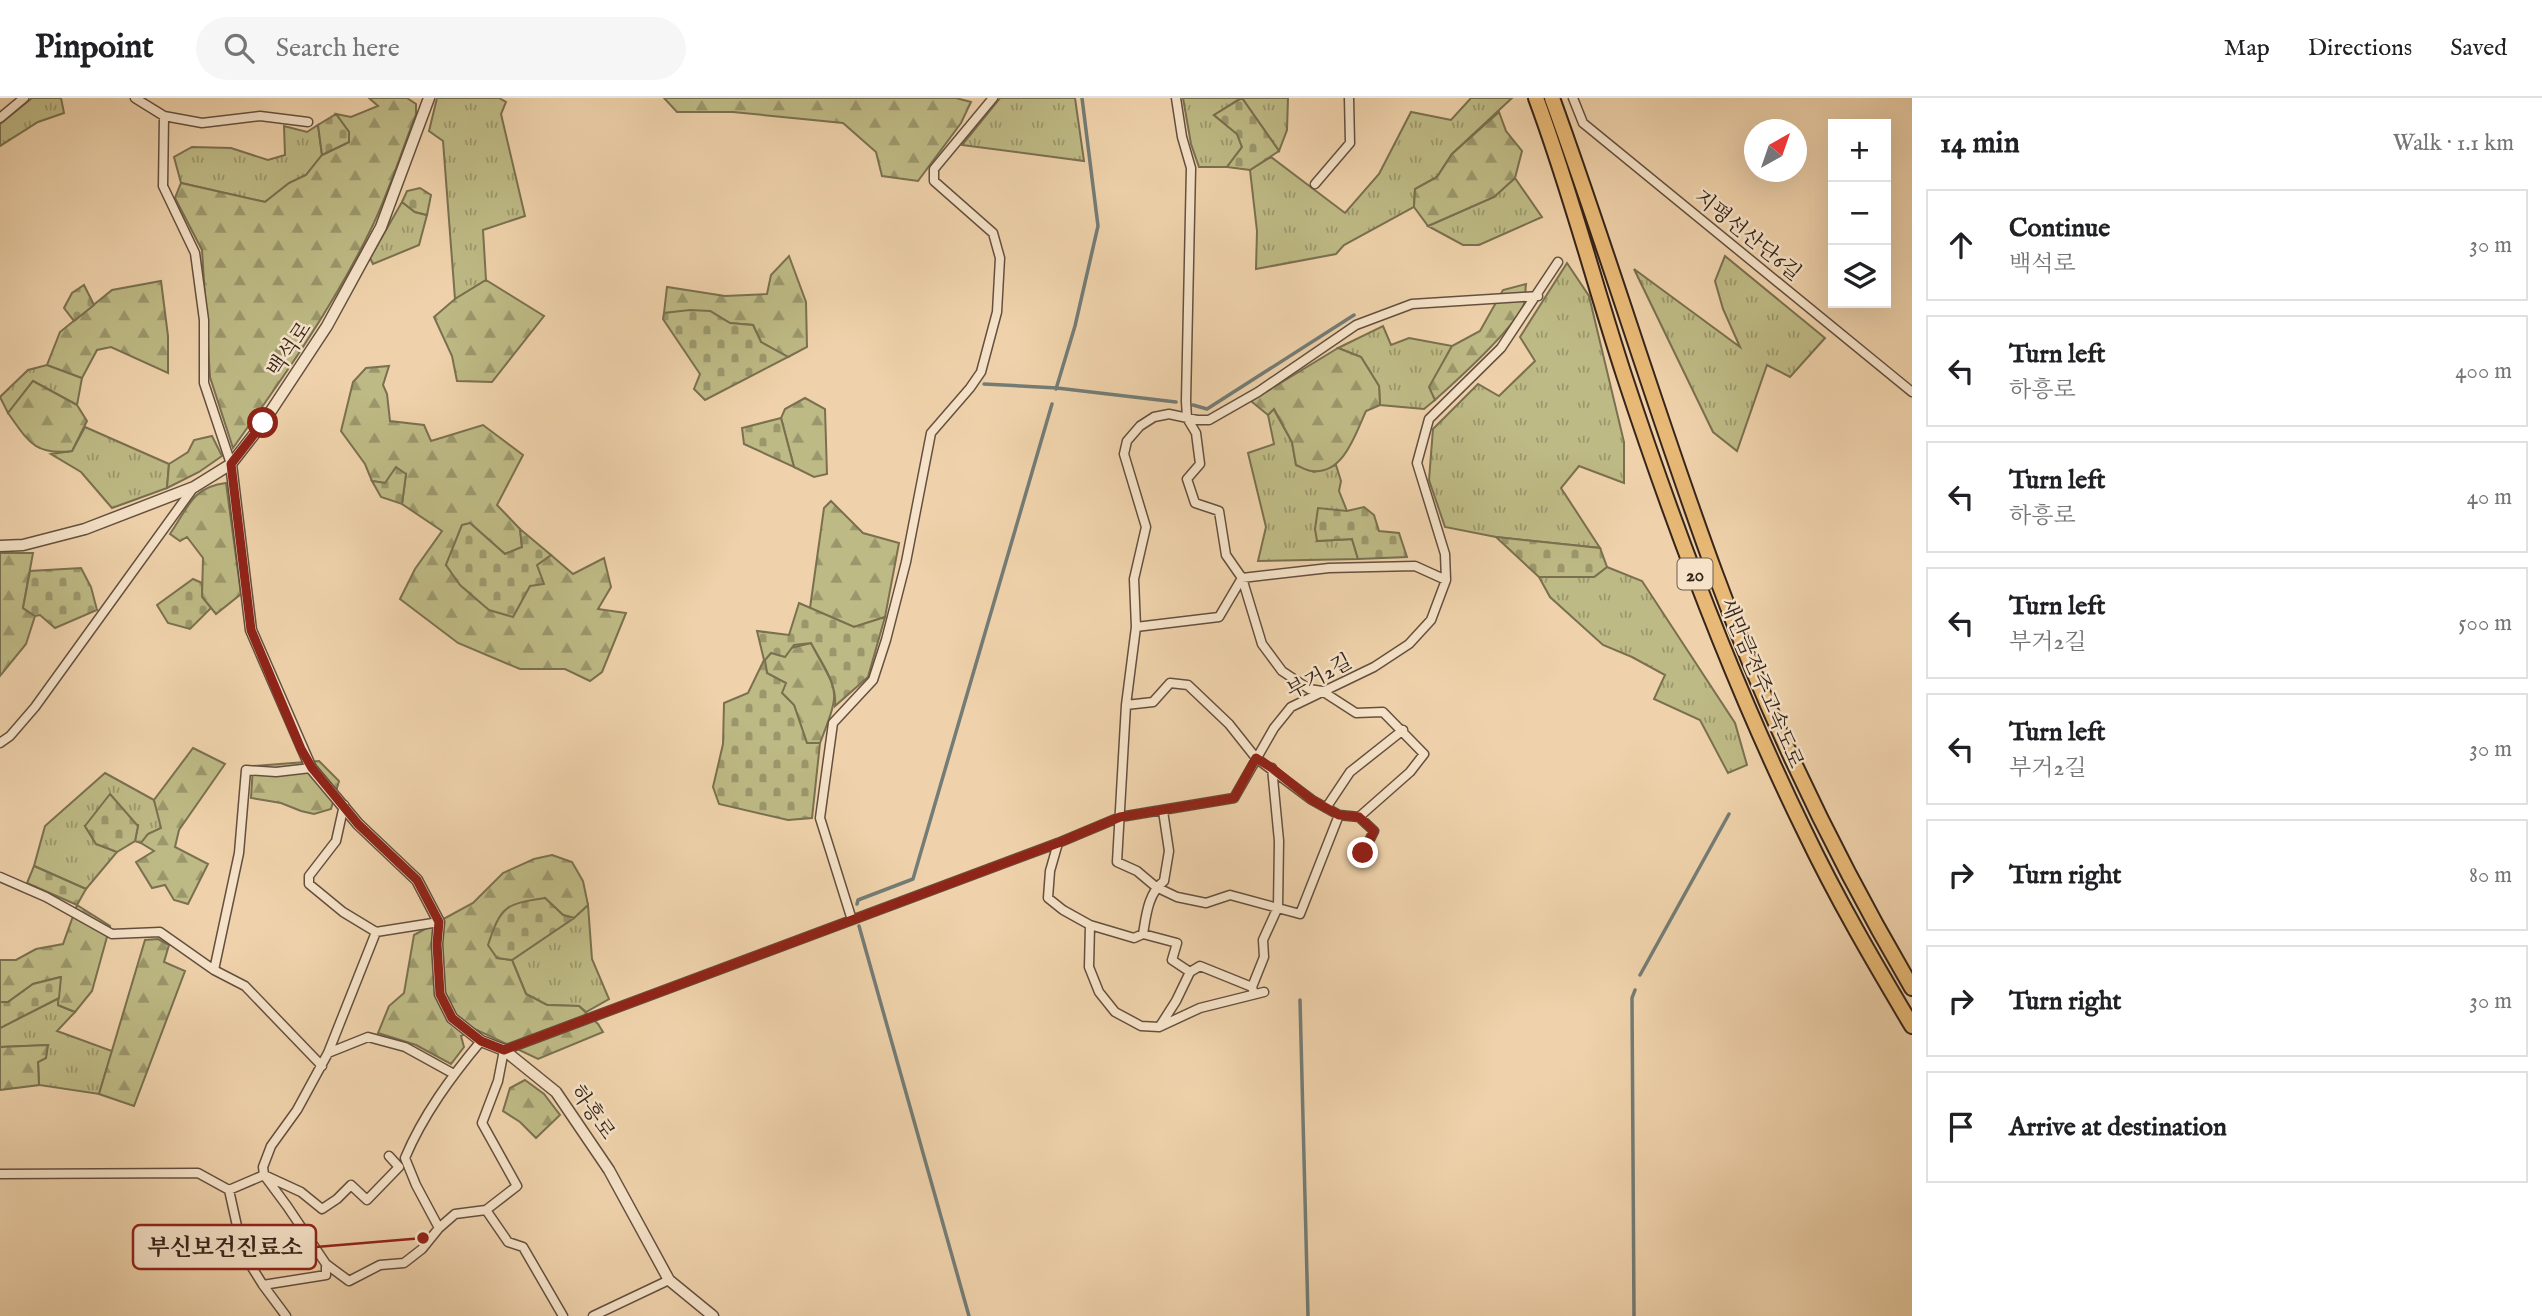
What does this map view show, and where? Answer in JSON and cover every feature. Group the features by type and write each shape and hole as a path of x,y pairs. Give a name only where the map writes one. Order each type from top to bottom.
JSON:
{"highway":[{"name":"새만금전주고속도로","path":"1536,98 1552,140 1629,388 1696,579 1747,708 1856,931 1912,1026"},
{"name":"새만금전주고속도로","path":"1552,98 1716,574 1765,698 1821,821 1912,988"}],"street":[{"path":"0,118 24,98"},
{"path":"135,98 164,116 202,123 260,116 308,122"},
{"name":"백석로","path":"0,547 23,545 85,529 194,487 231,464 263,423 327,326 381,227 429,98"},
{"path":"852,920 820,818 833,723 873,680 906,562 930,433 981,372 997,312 1000,258 993,233 934,181 934,169 993,98"},
{"path":"1176,98 1182,137 1191,168 1187,418 1196,433 1200,464 1187,479 1195,503 1219,511 1226,555 1242,578 1262,645 1282,671 1309,688 1322,691 1356,713 1383,712 1424,754 1410,772 1359,817"},
{"path":"1315,184 1350,143 1349,98"},
{"name":"지평선산단6길","path":"1573,98 1583,123 1912,392"},
{"path":"164,116 163,186 195,253 204,320 204,383 231,464"},
{"name":"부거2길","path":"504,1050 1058,843 1120,817 1234,798 1274,728 1291,707 1374,667 1409,644 1431,620 1446,580 1445,554 1417,463 1429,419 1501,348 1538,296 1558,262"},
{"path":"1339,815 1300,914 1230,895 1206,903 1177,897 1156,887 1137,871 1117,862 1126,705 1136,627 1134,579 1146,527 1124,454 1127,441 1140,426 1154,417 1169,414 1209,420 1258,392 1356,325 1412,304 1538,296"},
{"name":"하흥로","path":"231,464 251,630 301,749 312,768 358,824 417,880 439,922 437,944 440,994 452,1018 481,1041 504,1050 556,1092 609,1170 669,1280 713,1316"},
{"path":"0,743 10,736 35,707 194,487"},
{"path":"1242,578 1329,568 1415,566 1446,580"},
{"path":"1136,627 1219,617 1242,578"},
{"path":"1126,705 1153,702 1170,683 1188,685 1229,724 1256,758 1312,800 1339,815 1359,817 1374,831 1363,853"},
{"path":"1326,808 1350,772 1403,730"},
{"path":"214,970 239,853 246,770 276,772 312,768"},
{"path":"1253,990 1264,957 1263,940 1278,907 1279,841 1272,768"},
{"path":"344,805 336,841 309,876 309,884 343,912 376,932 439,922"},
{"path":"1143,934 1147,911 1156,887 1164,881 1169,851 1163,811"},
{"path":"1058,843 1050,870 1048,898 1090,925 1134,937 1143,934 1177,943 1172,960 1190,972"},
{"path":"0,877 46,897 112,934 160,932 214,970 245,986 322,1066"},
{"path":"1090,925 1089,967 1099,992 1119,1014 1141,1026 1159,1027 1200,1008 1253,990"},
{"path":"376,932 322,1066 297,1110 271,1146 263,1167 264,1175 326,1264 349,1281 380,1265 404,1263 422,1249 455,1214 486,1210 517,1186 482,1123 498,1081 504,1050"},
{"path":"1159,1027 1190,972 1200,966 1253,990 1264,992"},
{"path":"328,1053 368,1037 405,1047 454,1074"},
{"path":"439,1228 405,1158 431,1108 481,1041"},
{"path":"229,1190 264,1175 301,1192 323,1209 351,1185 367,1200 399,1167 389,1156"},
{"path":"0,1174 198,1174 229,1190"},
{"path":"229,1190 243,1254 286,1316"},
{"path":"486,1210 508,1242 523,1247 564,1316"},
{"path":"263,1285 326,1275 326,1264"},
{"path":"593,1316 669,1280"}],"green space":[{"path":"32,98 61,98 64,113 38,122 0,146 0,124"},
{"path":"369,98 407,98 416,104 416,114 389,187 356,258 324,314 233,448 210,377 202,250 175,198 181,183 265,202 289,183 306,175 322,155 349,142 349,132 336,114 351,117 378,106"},
{"path":"437,98 499,98 506,102 501,114 525,216 483,230 486,280 455,299 443,141 429,131"},
{"path":"664,98 956,98 971,102 961,123 918,181 882,176 876,152 843,123 733,112 677,112"},
{"path":"1000,98 1075,98 1084,161 962,145"},
{"path":"1183,98 1241,98 1214,115 1237,134 1242,147 1227,167 1199,167 1191,144"},
{"path":"1242,98 1288,98 1287,130 1279,151"},
{"path":"1242,98 1279,151 1250,170 1227,167 1242,147 1237,134 1214,115"},
{"path":"1471,98 1512,98 1452,154 1437,177 1415,189 1414,207 1344,245 1336,254 1256,269 1257,231 1250,170 1271,157 1345,213 1379,174 1411,112 1451,120"},
{"path":"1499,112 1506,131 1522,151 1515,178 1494,197 1428,226 1414,207 1415,189 1437,177 1452,154"},
{"path":"336,114 349,132 349,142 322,155 318,125"},
{"path":"318,125 322,155 306,175 289,183 265,202 181,183 174,157 192,147 231,148 268,160 285,155 284,126 307,132"},
{"path":"1515,178 1542,217 1479,245 1463,245 1428,226 1494,197"},
{"path":"420,188 431,195 427,215 415,212 402,202 407,191"},
{"path":"402,202 415,212 427,215 419,245 373,264 370,258"},
{"path":"789,256 806,302 807,347 788,357 761,342 753,325 730,323 710,311 664,313 667,287 725,296 767,294 771,275"},
{"path":"1725,256 1825,338 1790,377 1767,365 1737,451 1713,432 1634,269 1740,347 1723,309 1715,281"},
{"path":"1567,263 1589,296 1624,442 1624,483 1579,466 1561,488 1600,548 1496,537 1445,527 1429,480 1433,429 1478,384 1499,396 1535,361 1520,337"},
{"path":"486,280 544,316 492,382 457,381 452,356 434,317 455,299"},
{"path":"161,281 168,336 168,373 111,347 97,350 82,378 47,365 60,332 112,290"},
{"path":"1526,284 1525,301 1511,324 1485,353 1435,400 1429,387 1452,346 1480,331 1503,290"},
{"path":"84,285 94,305 74,321 64,308 72,293"},
{"path":"710,311 730,323 753,325 761,342 788,357 705,400 694,389 700,374 663,319 664,313"},
{"path":"1383,326 1391,345 1409,338 1452,346 1430,387 1435,400 1424,409 1380,405 1379,386 1361,357 1338,348"},
{"path":"1338,348 1361,357 1379,386 1380,405 1366,411 1341,459 1323,470 1310,471 1296,465 1292,442 1274,409 1268,415 1251,401"},
{"path":"47,365 82,378 77,405 33,381 8,413 0,397 28,370"},
{"path":"389,366 383,385 387,394 390,421 424,425 431,441 483,425 523,455 497,505 520,529 522,547 505,554 470,523 462,525 446,565 537,565 551,555 573,574 604,558 611,587 598,609 626,613 602,672 590,681 565,669 520,669 458,643 400,599 415,569 442,531 402,504 406,474 385,483 372,481 365,464 341,431 353,382 366,368"},
{"path":"33,381 77,405 87,421 72,451 41,449 27,439 8,413"},
{"path":"805,398 825,409 827,474 814,477 794,467 781,418 785,409"},
{"path":"1273,408 1292,442 1296,465 1314,472 1336,465 1341,481 1339,491 1347,511 1317,541 1352,539 1358,559 1258,561 1266,527 1248,453 1274,444 1268,415"},
{"path":"781,418 794,467 744,444 742,428"},
{"path":"85,427 169,464 167,488 112,508 81,472 51,454 72,451"},
{"path":"212,436 222,456 199,472 167,488 169,464 188,452 194,440"},
{"path":"396,467 406,474 402,504 381,497 372,481 385,483"},
{"path":"226,483 241,594 216,614 202,597 203,558 187,537 180,541 170,534 198,494 215,485"},
{"path":"831,501 863,533 899,543 885,617 854,627 810,608 824,508"},
{"path":"1364,507 1374,515 1379,531 1399,533 1407,557 1358,559 1352,539 1317,541 1315,529 1318,508 1347,511"},
{"path":"470,523 505,554 522,547 520,529 551,555 537,565 544,584 530,586 513,617 489,610 460,585 446,565 462,525"},
{"path":"1496,537 1600,548 1607,567 1594,577 1539,577"},
{"path":"0,553 33,553 23,608 35,616 26,644 0,676"},
{"path":"1607,567 1642,581 1735,723 1747,765 1728,773 1700,720 1654,699 1665,675 1603,645 1550,597 1539,577 1594,577"},
{"path":"81,568 91,587 97,610 55,628 40,615 35,616 23,608 30,571"},
{"path":"193,579 202,583 202,597 211,608 190,629 168,623 157,605"},
{"path":"799,603 854,627 885,617 868,677 835,706 831,681 811,643 794,645 785,657 771,653 765,660 767,673 786,683 782,693 794,705 807,743 820,743 812,818 788,820 719,804 713,787 723,744 724,703 748,693 764,660 757,631 789,635"},
{"path":"811,643 832,682 834,700 820,743 807,744 794,705 782,693 777,680 767,673 764,660 771,653"},
{"path":"193,748 225,764 179,830 175,847 208,864 188,904 174,900 165,885 152,888 136,862 154,851 141,843 148,834 161,828 154,800"},
{"path":"319,761 339,781 331,809 314,814 281,803 251,798 253,766"},
{"path":"105,773 154,800 162,828 148,834 141,843 135,841 138,825 85,826 96,844 117,852 86,889 34,866 45,826"},
{"path":"110,794 138,826 135,841 117,852 96,844 85,826"},
{"path":"552,855 572,862 583,881 588,905 574,918 563,915 545,898 497,958 512,960 526,994 547,1005 579,1006 603,1032 538,1059 475,1029 461,1036 464,1047 451,1064 416,1045 378,1033 389,1006 404,993 414,935 473,903 503,873 534,859"},
{"path":"34,866 86,889 77,905 27,883"},
{"path":"545,898 563,915 574,918 512,960 497,958 488,945 501,915 513,905"},
{"path":"77,905 110,926 92,991 75,1012 58,1005 60,977 33,984 8,1002 0,1002 0,960 16,960 36,949 63,944"},
{"path":"588,905 592,959 609,999 586,1012 579,1006 547,1005 526,994 512,960 574,918"},
{"path":"158,939 169,945 164,962 185,971 134,1106 99,1094 145,940"},
{"path":"61,977 59,998 0,1028 0,1002 8,1002 33,984"},
{"path":"59,998 58,1005 75,1012 57,1031 112,1051 99,1094 39,1085 38,1062 48,1045 0,1047 0,1028"},
{"path":"48,1045 46,1058 38,1062 39,1085 0,1090 0,1047"},
{"path":"525,1080 544,1094 560,1115 536,1138 520,1122 503,1111 510,1088"}],"waterway":[{"path":"1056,389 1075,326 1098,226 1082,98"},
{"path":"1193,405 1207,409 1354,315"},
{"path":"984,384 1057,388 1176,402"},
{"path":"857,904 858,900 913,879 1052,404"},
{"path":"1640,975 1729,814"},
{"path":"859,926 969,1316"},
{"path":"1634,1316 1632,998 1635,990"},
{"path":"1300,1000 1308,1316"}],"place":[{"name":"부신보건진료소","path":"423,1238"}],"route":[{"path":"263,423 231,464 251,630 301,749 312,768 358,824 417,880 439,922 437,944 440,994 452,1018 481,1041 504,1050 1058,843 1120,817 1234,798 1256,758 1312,800 1339,815 1359,817 1374,831 1363,853"}]}
